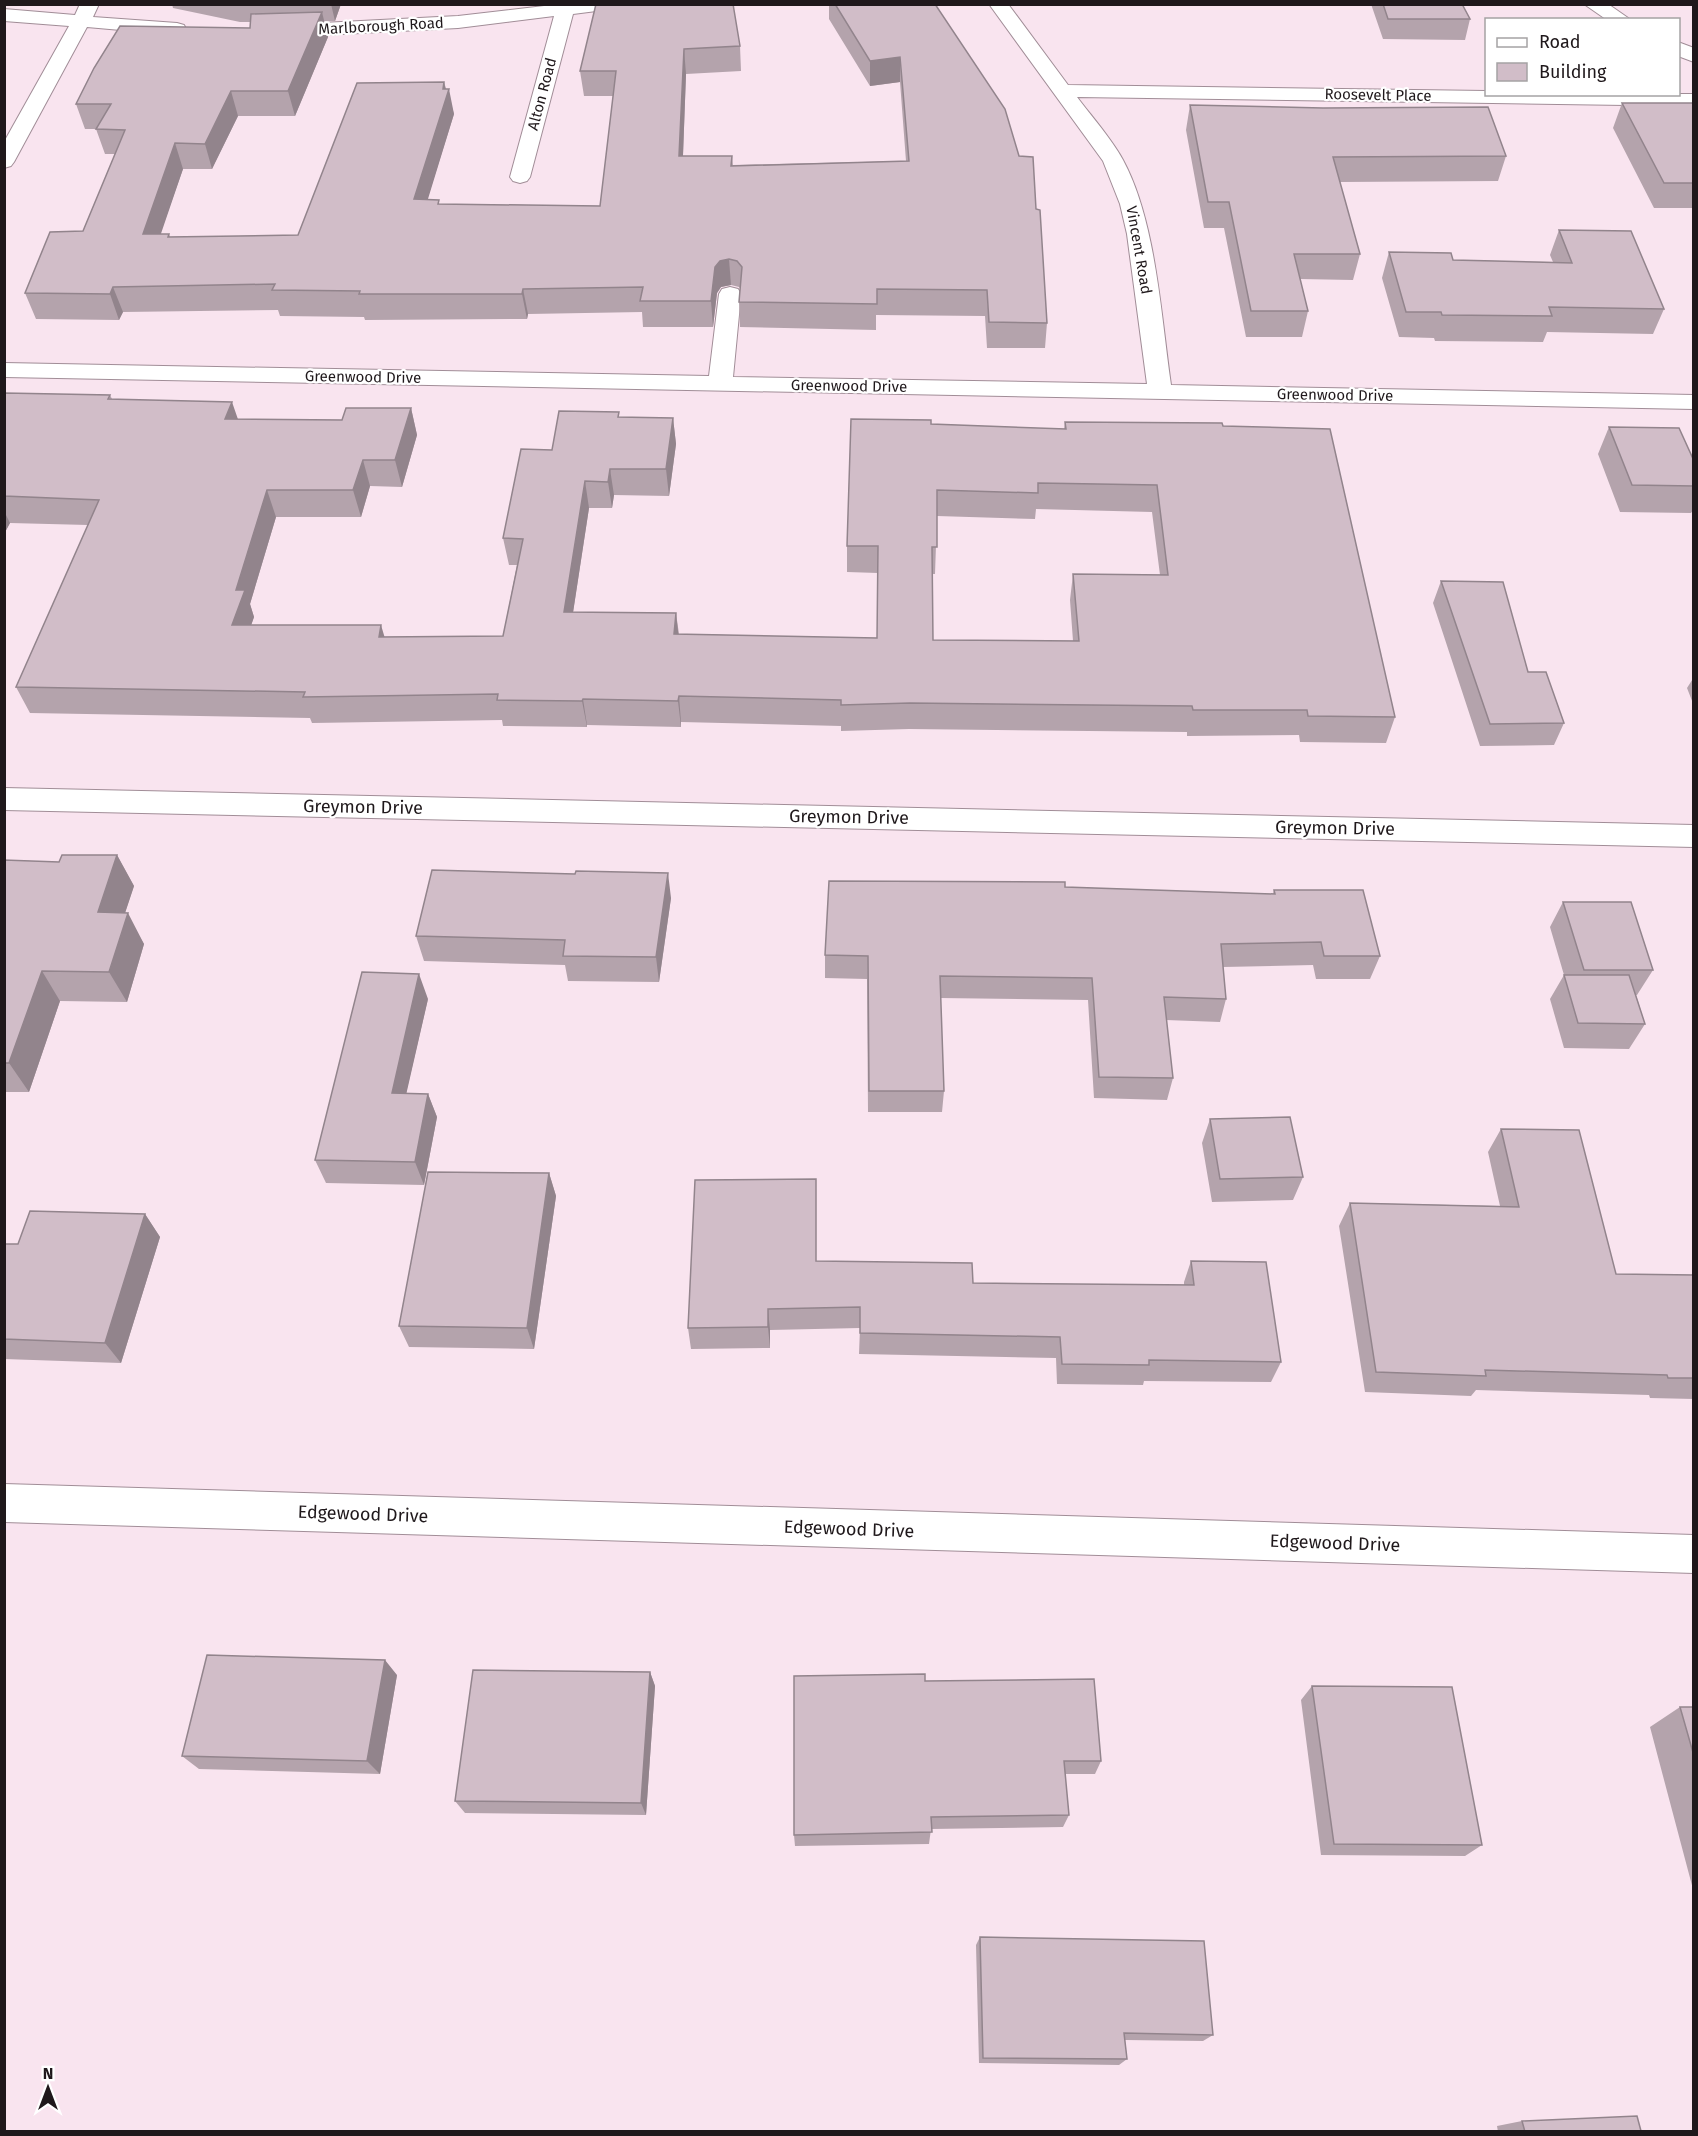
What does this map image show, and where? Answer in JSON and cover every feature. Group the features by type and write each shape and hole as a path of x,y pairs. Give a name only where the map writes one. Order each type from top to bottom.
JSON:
{"street":[{"name":"Marlborough Road","path":"268,31 458,22 613,4"},
{"name":"Vincent Road","path":"998,4 1113,160 1131,204 1138,234 1160,392"},
{"path":"1593,4 1618,18"},
{"name":"Alton Road","path":"520,177 565,11"},
{"path":"4,162 85,13"},
{"path":"4,15 85,13 115,26 191,29"},
{"path":"1680,49 1694,56"},
{"name":"Roosevelt Place","path":"1062,91 1694,100"},
{"path":"720,384 730,294"},
{"name":"Greenwood Drive","path":"4,370 1694,402"},
{"name":"Greymon Drive","path":"4,799 1694,836"},
{"name":"Edgewood Drive","path":"4,1503 1694,1554"}],"building":[{"path":"596,4 733,4 740,46 684,49 679,156 732,156 731,166 909,161 900,57 870,61 835,4 935,4 1005,109 1019,156 1033,157 1036,209 1040,210 1047,323 989,322 987,290 877,289 877,304 739,302 742,267 737,261 729,259 720,261 715,267 711,301 640,301 643,287 523,289 522,294 359,294 360,291 272,290 275,284 113,287 110,294 25,293 50,232 83,231 125,130 96,129 111,104 76,104 94,68 120,26 250,28 251,14 322,12 288,91 231,91 205,144 175,143 143,234 169,234 168,237 298,235 357,83 444,82 443,89 449,89 414,199 439,200 438,204 600,206 616,71 580,71"},
{"path":"1383,4 1462,4 1470,19 1388,19"},
{"path":"1622,103 1694,103 1694,183 1664,183"},
{"path":"1190,105 1323,108 1488,107 1506,156 1333,157 1360,254 1294,254 1308,311 1251,311 1229,202 1208,202"},
{"path":"1559,230 1631,231 1664,309 1549,307 1552,316 1442,315 1441,312 1406,312 1389,252 1451,253 1453,260 1572,263"},
{"path":"4,393 110,395 108,399 232,402 225,419 342,420 346,408 411,408 395,460 363,460 353,490 267,490 236,590 245,590 232,625 381,625 379,637 503,636 523,539 503,538 521,449 552,450 559,411 619,412 618,417 673,418 666,469 610,469 608,482 585,481 564,612 676,613 674,634 877,638 878,546 847,546 851,419 931,420 931,424 1066,429 1065,422 1222,423 1223,426 1330,429 1395,717 1308,716 1307,710 1193,710 1192,706 910,703 841,705 841,700 679,696 678,701 497,700 498,694 303,697 305,692 16,687 99,500 4,496","holes":["1038,483 1157,485 1168,575 1073,574 1079,641 933,640 932,547 937,547 937,490 1038,493"]},
{"path":"1609,427 1679,428 1694,461 1694,486 1632,485"},
{"path":"1441,581 1503,582 1528,672 1546,672 1564,723 1490,724"},
{"path":"62,855 117,855 98,912 128,913 109,972 42,971 9,1063 4,1063 4,860 59,862"},
{"path":"432,870 575,874 576,871 668,873 656,957 563,956 565,940 416,936"},
{"path":"829,881 1065,882 1065,887 1275,894 1274,890 1363,890 1380,956 1324,956 1321,942 1221,944 1226,999 1164,997 1173,1078 1099,1077 1092,978 940,976 944,1091 869,1091 868,956 825,955"},
{"path":"1563,902 1631,902 1653,970 1584,970"},
{"path":"362,972 419,974 392,1093 428,1094 415,1162 315,1160"},
{"path":"1564,975 1629,975 1645,1024 1578,1023"},
{"path":"1290,1117 1303,1177 1220,1179 1210,1119"},
{"path":"1501,1129 1579,1130 1616,1274 1694,1275 1694,1378 1668,1378 1667,1375 1485,1370 1486,1376 1376,1372 1350,1203 1519,1207"},
{"path":"428,1172 549,1173 527,1328 399,1326"},
{"path":"816,1179 816,1261 972,1263 973,1283 1194,1285 1191,1261 1266,1262 1281,1362 1149,1360 1149,1365 1062,1364 1060,1337 860,1333 860,1307 768,1309 768,1327 688,1328 695,1180"},
{"path":"30,1211 145,1214 105,1343 4,1339 4,1244 18,1244"},
{"path":"207,1655 385,1660 367,1761 182,1756"},
{"path":"473,1670 650,1672 641,1803 455,1801"},
{"path":"925,1674 925,1681 1094,1679 1101,1761 1064,1761 1069,1815 931,1817 932,1832 794,1835 794,1676"},
{"path":"1312,1686 1452,1687 1482,1845 1334,1844"},
{"path":"1680,1707 1694,1707 1694,1756"},
{"path":"980,1937 1204,1941 1213,2035 1124,2033 1127,2059 983,2058"},
{"path":"1637,2116 1641,2131 1647,2132 1525,2132 1522,2121"}]}
